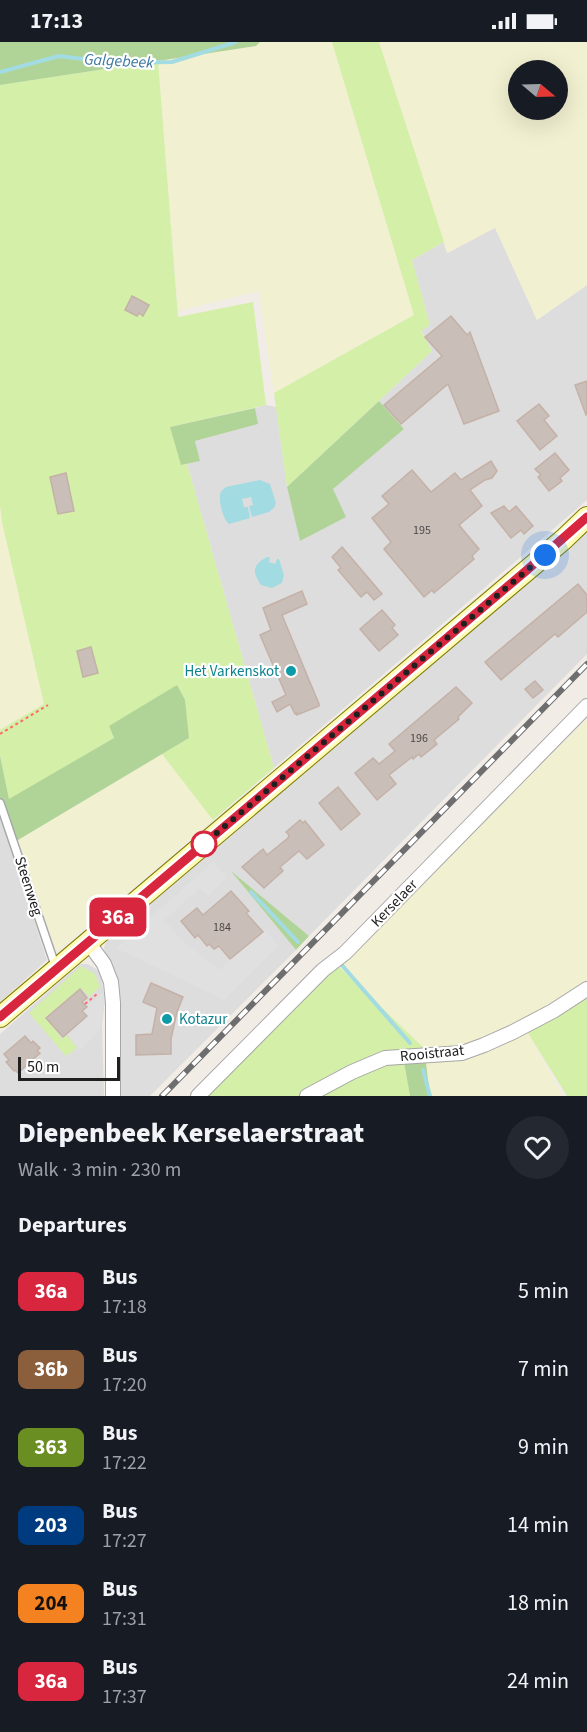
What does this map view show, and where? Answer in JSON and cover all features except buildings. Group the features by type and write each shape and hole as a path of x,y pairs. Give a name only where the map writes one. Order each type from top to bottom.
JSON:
{"main road":[{"path":"0,1017 587,518"}],"street":[{"name":"Kerselaer","path":"198,1096 323,970 345,953 587,706"},
{"path":"88,942 104,964 111,982 113,1096"},
{"name":"Rooistraat","path":"307,1096 352,1072 385,1058 462,1053 484,1045 553,1011 587,989"}],"lane":[{"name":"Steenweg","path":"0,803 56,968"}],"path":[{"path":"0,734 48,705"}],"shaded area":[{"path":"495,227 537,320 587,285 587,500 274,768 187,464 199,460 195,441 257,424 255,408 266,405 276,407 287,487 300,540 332,489 404,429 379,401 432,351 421,330 430,325 412,260 444,242 448,253"},
{"path":"587,532 587,654 309,936 234,874 296,950 150,1096 119,1096 104,947 107,940"},
{"path":"0,810 47,960 0,1002"},
{"path":"213,862 227,877 208,895 200,888 164,920 181,939 219,970 266,930 278,946 224,1000 116,948"},
{"path":"80,964 88,964 99,971 102,982 105,1000 102,1025 104,1096 0,1096 0,1034"},
{"path":"104,991 105,1000 100,1030 80,1050 67,1034 87,1017 82,1011"}],"green space":[{"path":"0,42 260,42 256,46 0,85"},
{"path":"260,42 332,42 414,315 274,393 259,291 178,311 158,61 256,46"},
{"path":"332,42 379,42 444,242 412,260 430,325 421,331 432,351 287,487 274,393 414,315"},
{"path":"379,42 587,42 587,285 537,320 495,228 447,253"},
{"path":"158,61 178,317 253,302 266,405 170,427 182,465 187,464 274,768 213,820 162,754 189,738 109,726 114,738 9,800 0,756 0,730 44,704 0,505 0,85"},
{"path":"379,401 404,429 333,489 346,517 300,541 287,487"},
{"path":"255,408 258,424 195,441 200,461 181,465 170,427"},
{"path":"0,505 44,704 0,730"},
{"path":"177,685 185,700 189,738 18,840 9,843 0,810 0,756 9,799 114,738 109,726"},
{"path":"587,719 587,983 506,1030 458,1048 427,1051 338,966"},
{"path":"162,754 213,820 56,952 18,840"},
{"path":"231,871 309,936 296,950"},
{"path":"81,966 95,974 100,987 89,997 81,988 46,1017 62,1039 67,1035 77,1048 66,1056 29,1013"},
{"path":"338,966 427,1051 396,1053 302,1096 207,1096"},
{"path":"587,997 587,1096 567,1096 528,1033"},
{"path":"528,1033 563,1096 430,1096 426,1063 449,1061 474,1055"},
{"path":"404,1062 410,1096 318,1096 360,1075"},
{"path":"404,1062 426,1063 430,1096 410,1096"}],"water":[{"path":"260,480 270,484 276,503 274,508 269,512 252,517 249,506 253,505 251,497 242,499 244,507 248,507 250,518 229,524 221,506 222,491 226,487"},
{"path":"270,557 269,562 275,564 279,559 284,575 282,583 272,588 261,585 255,573 258,563"}],"waterway":[{"name":"Galgebeek","path":"0,72 59,56 116,63 172,62 236,42"},
{"path":"251,892 298,942"},
{"path":"340,963 410,1043"},
{"path":"423,1070 430,1096"}],"railway":[{"path":"162,1096 587,664"}],"bus line":[{"name":"36a","path":"0,1017 564,539 587,517"}],"place":[{"name":"Het Varkenskot","path":"291,671"},
{"name":"Kotazur","path":"167,1019"}],"route":[{"path":"204,844 198,849 545,555"}]}
